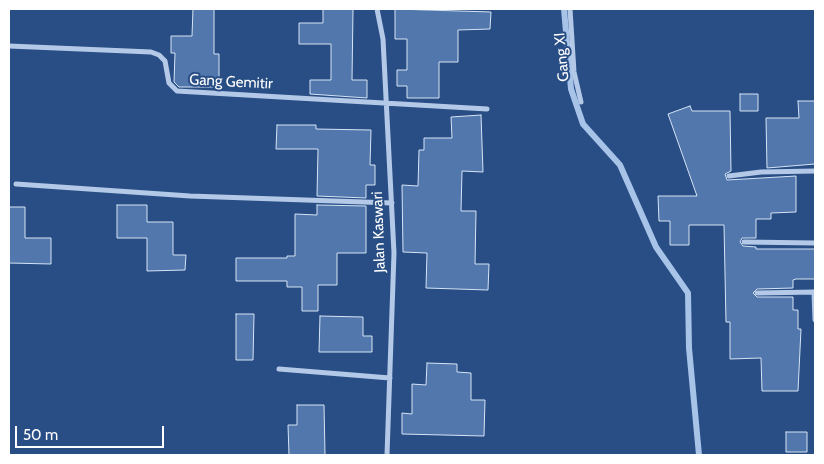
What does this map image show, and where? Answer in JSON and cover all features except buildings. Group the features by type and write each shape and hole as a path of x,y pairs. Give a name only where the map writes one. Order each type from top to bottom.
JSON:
{"street":[{"name":"Jalan Kaswari","path":"377,9 383,39 394,253 387,455"},
{"name":"Gang XI","path":"570,9 574,72 581,102"},
{"name":"Gang Gemitir","path":"9,46 151,52 159,55 165,61 169,83 176,91 487,109"},
{"path":"729,176 754,172 815,172"},
{"path":"16,184 190,196 392,203"},
{"path":"744,242 815,243"},
{"path":"757,294 815,292 815,320"},
{"path":"279,369 390,378"}],"waterway":[{"path":"564,9 571,89 583,124 620,165 656,247 688,293 689,348 699,455"}]}
